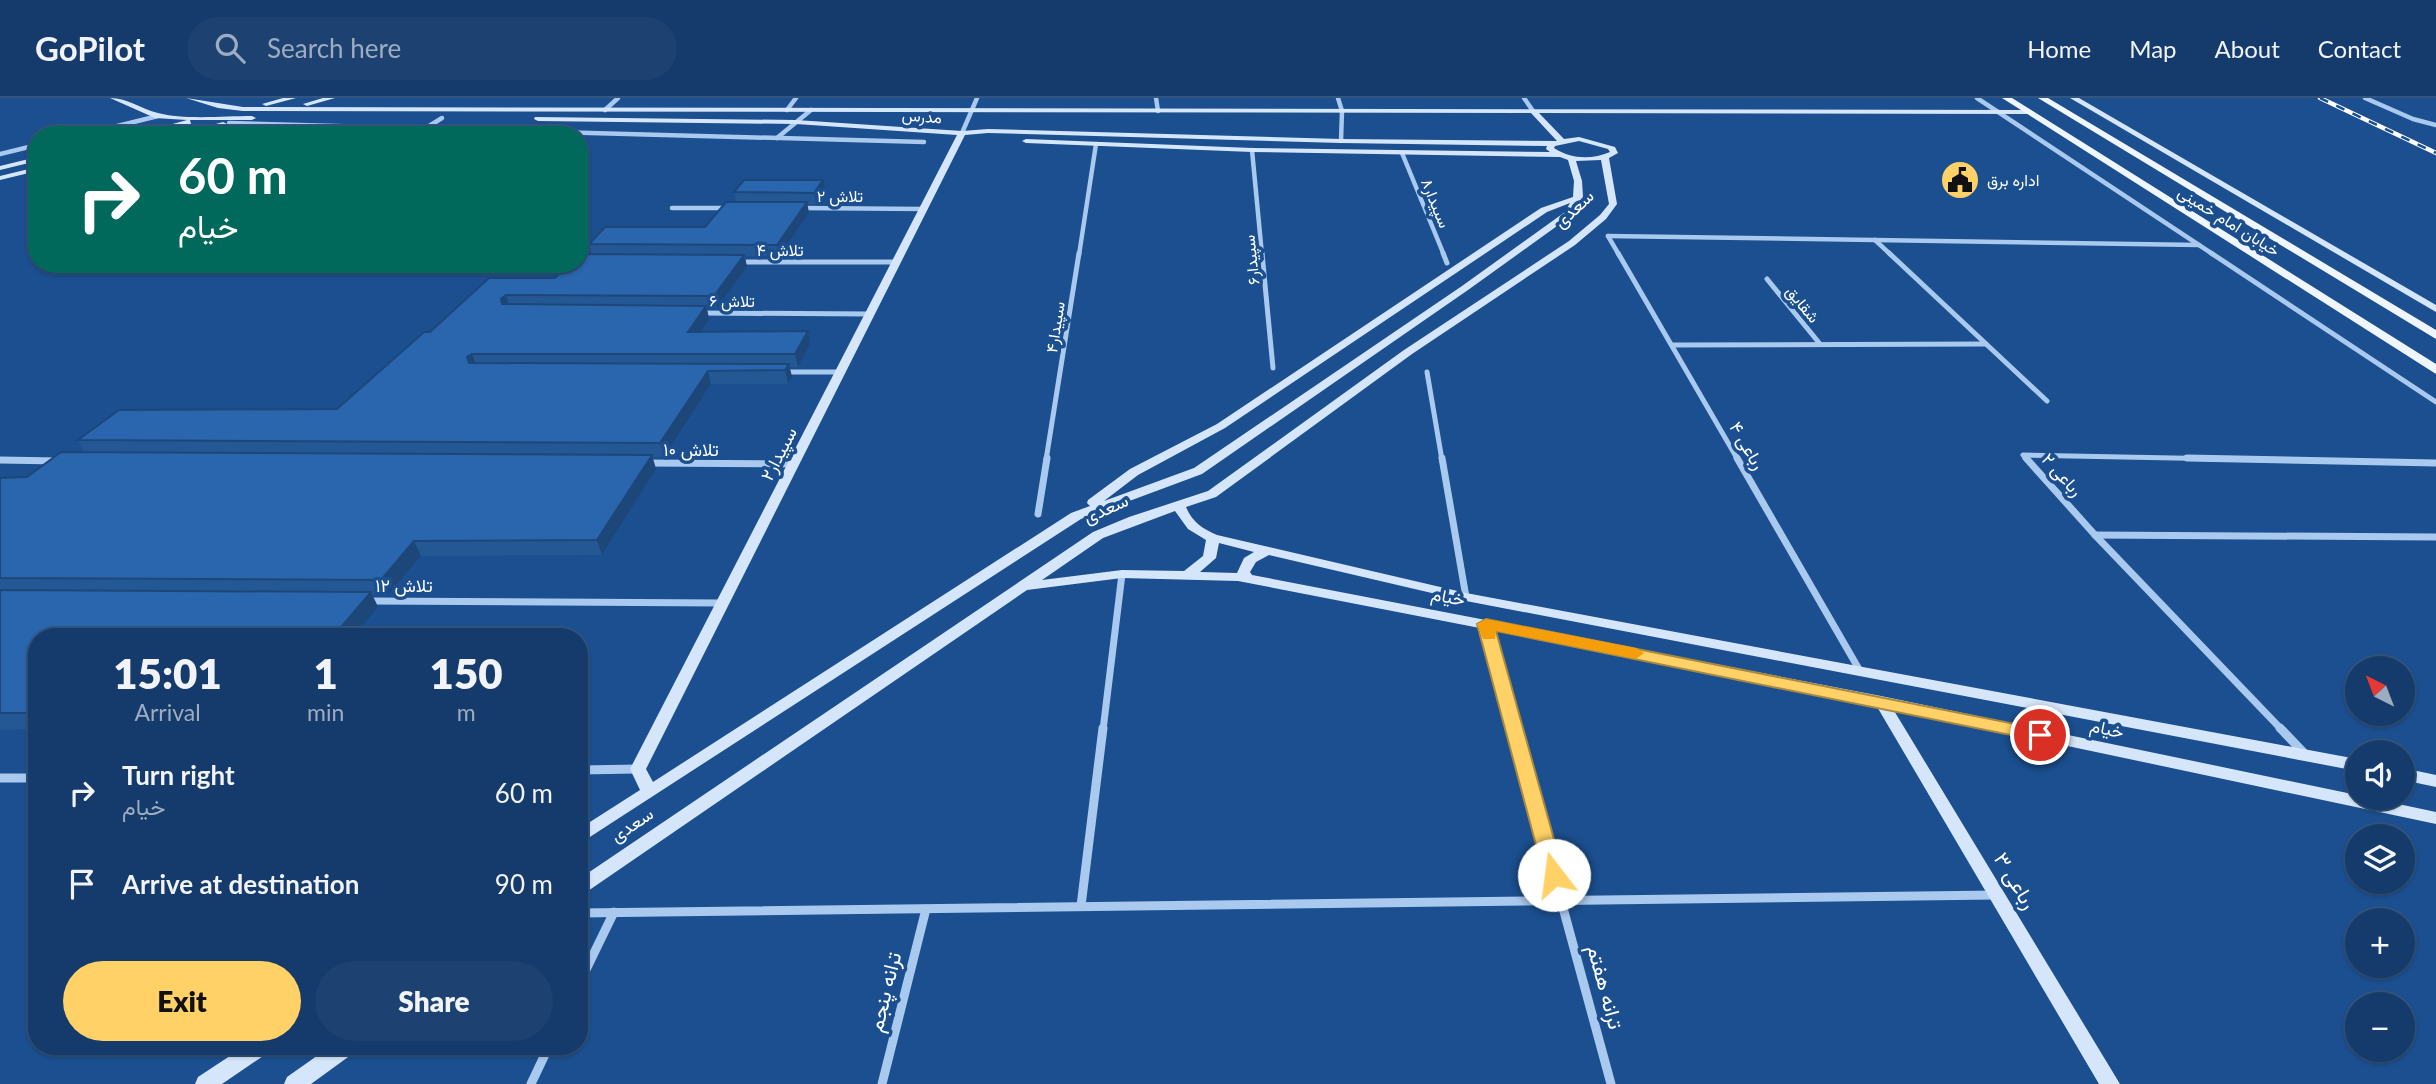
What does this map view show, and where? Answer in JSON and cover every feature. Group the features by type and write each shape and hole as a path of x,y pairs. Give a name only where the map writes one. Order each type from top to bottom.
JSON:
{"main road":[{"name":"خیابان امام خمینی","path":"2006,98 2436,370"},
{"name":"خیابان امام خمینی","path":"2042,98 2436,335"},
{"path":"2027,112 2065,111"}],"street":[{"path":"114,98 158,116"},
{"path":"190,98 243,109 284,109"},
{"path":"174,126 292,98"},
{"path":"217,126 331,98"},
{"path":"605,110 618,98"},
{"path":"787,110 796,98"},
{"path":"962,133 977,98"},
{"path":"1156,98 1158,110"},
{"path":"1338,98 1342,111 1341,141"},
{"path":"1524,98 1561,140"},
{"path":"1977,98 2436,402"},
{"path":"2074,98 2436,309"},
{"path":"2365,98 2413,119 2436,125"},
{"name":"مدرس","path":"284,109 2027,112"},
{"path":"428,126 455,110"},
{"path":"777,138 811,110"},
{"path":"117,126 158,116 202,119 519,119"},
{"name":"مدرس","path":"533,119 796,122 962,133"},
{"path":"229,123 347,126"},
{"path":"988,131 1552,144 1561,140 1597,142 1611,147 1614,153 1605,158 1252,150 998,140 962,133 988,131"},
{"path":"588,133 924,142"},
{"name":"سپیدار۲","path":"638,769 962,133"},
{"name":"سپیدار۴","path":"1038,514 1096,144"},
{"path":"1552,144 1550,149 1566,157"},
{"path":"0,154 28,147"},
{"name":"سپیدار۶","path":"1252,150 1273,368"},
{"name":"سپیدار۸","path":"1402,153 1447,263"},
{"name":"سعدی","path":"1076,516 1114,500 1168,485 1198,471 1554,226 1568,214 1579,197 1579,183 1566,157"},
{"name":"سعدی","path":"588,882 1098,535 1212,494 1408,352 1589,231 1613,204 1605,158"},
{"path":"0,167 28,161"},
{"path":"0,178 28,171"},
{"name":"سعدی","path":"588,832 1076,516 1134,472 1221,426 1544,210 1579,197"},
{"path":"673,208 728,208"},
{"name":"تلاش ۲","path":"798,208 924,209"},
{"name":"رباعی ۴","path":"1860,671 1608,236 1875,240"},
{"path":"1875,240 2199,245"},
{"path":"1875,240 2047,401"},
{"name":"تلاش ۴","path":"731,262 897,262"},
{"name":"شقایق","path":"1767,279 1820,344"},
{"name":"تلاش ۶","path":"690,313 870,314"},
{"path":"1672,345 1986,344"},
{"path":"773,372 841,372"},
{"path":"1427,372 1466,597"},
{"name":"رباعی ۲","path":"2305,754 2095,535 2023,455 2436,463"},
{"path":"0,460 70,461"},
{"name":"تلاش ۱۰","path":"640,463 794,464"},
{"name":"خیام","path":"1179,506 1184,519 1195,530 1213,538 1466,597 2345,762"},
{"path":"2095,535 2436,537"},
{"path":"1189,574 1209,558 1213,538"},
{"path":"1245,578 1242,572 1250,558 1265,552"},
{"path":"1081,906 1122,574"},
{"name":"خیام","path":"1025,586 1122,574 1189,574 1245,578 1881,701 2436,818"},
{"name":"تلاش ۱۲","path":"362,601 723,603"},
{"name":"ترانه هفتم","path":"1486,624 1611,1084"},
{"name":"رباعی ۳","path":"1881,701 2110,1084"},
{"path":"588,770 638,769 649,792"},
{"path":"2415,776 2436,780"},
{"path":"0,778 28,778"},
{"path":"588,913 1997,895"},
{"name":"ترانه پنجم","path":"882,1084 926,909"},
{"path":"588,965 614,912"},
{"path":"205,1084 248,1055"},
{"path":"294,1084 335,1055"},
{"path":"531,1084 545,1055"}],"building":[{"path":"744,180 823,180 814,193 734,192"},
{"path":"726,202 807,202 777,245 589,244 605,227 705,227"},
{"path":"588,254 744,255 714,296 506,295 501,299 502,304 706,306 688,332 808,331 795,354 472,354 467,357 469,363 789,364 785,370 708,371 660,443 78,440 119,410 337,409 424,332 430,332 489,278 555,278 560,273 588,273"},
{"path":"61,452 652,455 597,540 414,541 381,580 0,578 0,478 27,477"},
{"path":"0,590 371,592 340,628 28,628 28,713 0,713"}],"railway":[{"path":"2320,98 2436,153"}],"slow traffic":[{"path":"1489,636 1486,624 1636,653"}],"place":[{"name":"اداره برق","path":"1960,180"}],"route":[{"path":"1554,875 1486,624 1881,701 2040,735"}]}
